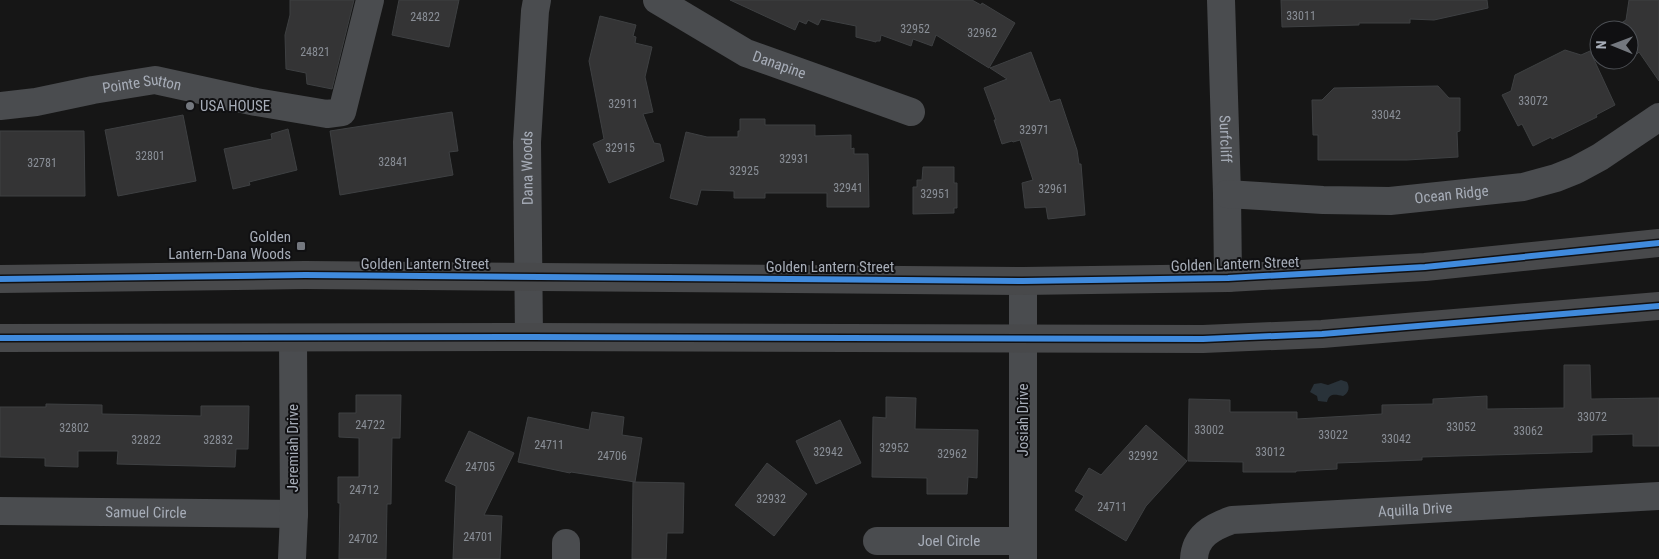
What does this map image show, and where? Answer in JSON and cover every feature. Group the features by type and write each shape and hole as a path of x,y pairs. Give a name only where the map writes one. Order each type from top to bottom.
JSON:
{"main road":[{"name":"Golden Lantern Street","path":"0,279 305,276 1023,281 1228,278 1426,267 1659,243"},
{"path":"0,338 1203,339 1322,334 1659,306"}],"street":[{"name":"Pointe Sutton","path":"0,106 36,102 155,80 256,102 327,114 342,112 370,0"},
{"name":"Dana Woods","path":"529,337 527,142 537,0"},
{"name":"Danapine","path":"657,0 746,53 911,112"},
{"name":"Surfcliff","path":"1221,0 1228,278"},
{"name":"Ocean Ridge","path":"1227,194 1322,200 1390,201 1523,187 1556,178 1576,170 1600,157 1659,117"},
{"name":"Josiah Drive","path":"1023,281 1023,550"},
{"name":"Jeremiah Drive","path":"292,559 294,514 293,338"},
{"name":"Aquilla Drive","path":"1194,559 1194,551 1201,536 1216,526 1232,520 1659,496"},
{"name":"Samuel Circle","path":"0,511 294,514"},
{"name":"Joel Circle","path":"877,541 1023,550"}],"shaded area":[{"path":"1341,380 1347,382 1348,386 1348,392 1343,396 1333,395 1329,397 1327,402 1318,401 1317,396 1310,392 1314,384 1328,385"}],"building":[{"path":"290,0 354,0 332,89 307,84 306,73 286,69 285,35 290,15"},
{"path":"399,0 459,0 449,47 392,35"},
{"path":"730,0 972,0 981,5 982,3 1015,23 989,68 936,35 932,46 913,39 911,46 881,35 880,41 876,42 856,37 856,26 821,19 818,25 808,20 806,24 799,21 795,30"},
{"path":"1281,0 1487,0 1488,8 1434,20 1410,19 1410,23 1359,23 1359,25 1282,27"},
{"path":"1629,0 1659,0 1659,81 1639,52 1639,20 1626,20"},
{"path":"600,16 636,25 633,36 636,37 635,43 652,47 645,77 653,112 643,114 654,143 660,144 664,161 609,183 593,144 604,139 589,61"},
{"path":"1565,50 1581,55 1589,51 1589,70 1599,70 1615,105 1596,115 1597,117 1533,146 1522,124 1518,126 1502,95 1511,91 1515,75"},
{"path":"1031,52 1050,102 1060,99 1077,150 1079,164 1081,164 1085,215 1048,219 1046,207 1025,208 1022,183 1033,180 1020,140 1002,144 994,120 996,120 984,88 1007,79 990,68"},
{"path":"1438,86 1449,98 1460,98 1460,131 1457,132 1458,157 1407,160 1318,160 1318,135 1313,135 1312,100 1322,100 1334,88"},
{"path":"452,112 458,151 449,152 453,175 340,195 330,131"},
{"path":"183,115 196,181 118,196 105,130"},
{"path":"740,119 765,119 765,125 815,125 815,136 851,135 851,149 854,148 854,154 868,154 869,207 827,207 827,193 765,193 765,198 734,198 734,191 701,190 697,205 670,198 686,132 707,137 738,137"},
{"path":"288,129 297,170 249,182 250,185 233,189 224,149 272,139 271,134"},
{"path":"0,131 84,131 85,196 0,196"},
{"path":"923,167 954,167 954,183 957,183 957,208 954,208 954,213 913,214 913,187 917,187 917,180 922,180"},
{"path":"1564,365 1590,365 1591,399 1659,398 1659,446 1633,446 1633,434 1592,435 1592,452 1422,457 1422,460 1337,463 1337,469 1296,472 1243,472 1243,462 1188,461 1189,399 1230,400 1230,412 1297,412 1297,419 1382,414 1382,405 1433,404 1433,399 1487,396 1487,409 1564,408"},
{"path":"356,395 401,395 400,438 392,438 391,504 387,504 386,559 339,559 340,503 338,503 338,477 359,477 359,438 339,437 339,413 356,413"},
{"path":"886,397 916,398 915,429 978,430 977,478 968,477 967,494 927,494 927,478 872,477 873,417 886,418"},
{"path":"46,404 102,405 102,414 201,416 201,406 249,406 248,449 236,449 235,467 117,464 118,451 78,451 78,467 45,466 45,458 0,457 0,407 46,407"},
{"path":"592,412 624,417 622,435 642,438 635,482 570,473 518,462 528,417 589,430"},
{"path":"840,420 861,463 816,484 796,441"},
{"path":"1146,425 1187,461 1146,506 1126,541 1075,510 1084,496 1075,491 1089,468 1101,475"},
{"path":"469,431 514,453 484,515 502,516 500,559 453,559 456,486 445,481"},
{"path":"767,463 807,494 774,536 735,505"},
{"path":"633,482 684,483 683,533 667,533 666,559 632,559"}],"cycle path":[{"path":"0,279 305,275 1023,281 1228,278 1425,267 1659,243"},
{"path":"0,338 1203,339 1322,334 1659,306"}],"place":[{"name":"USA HOUSE","path":"190,106"},
{"name":"Golden Lantern-Dana Woods","path":"301,246"}]}
